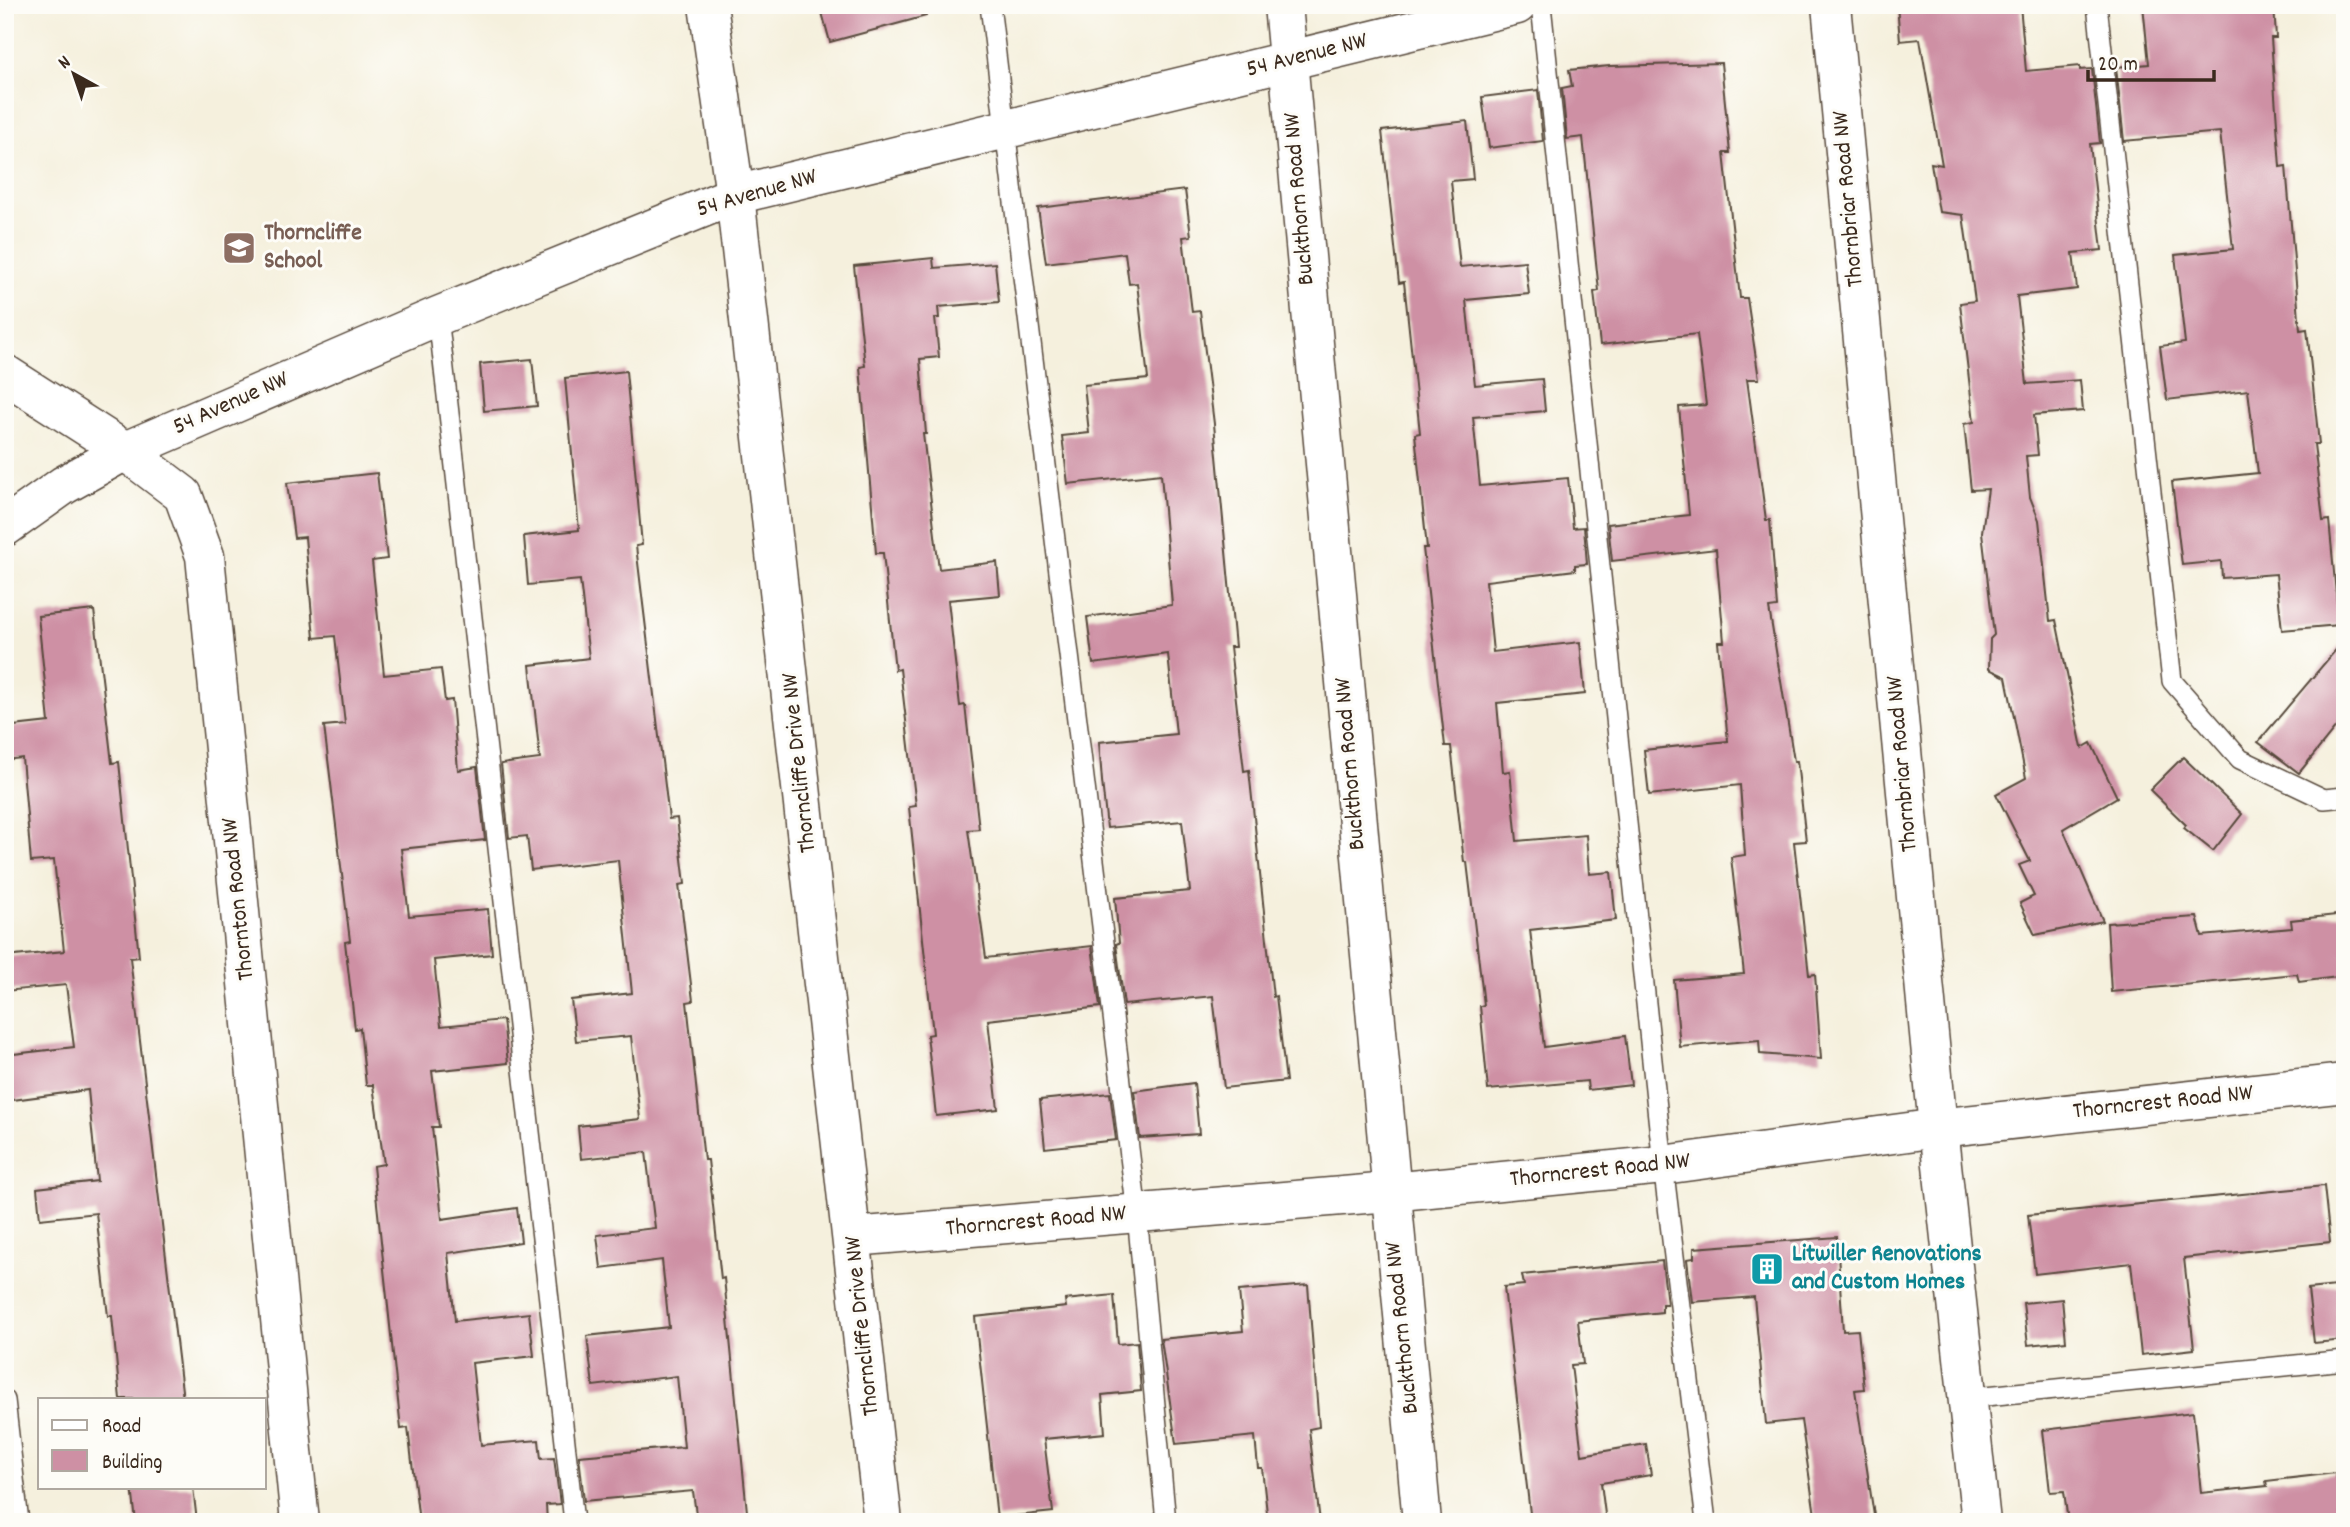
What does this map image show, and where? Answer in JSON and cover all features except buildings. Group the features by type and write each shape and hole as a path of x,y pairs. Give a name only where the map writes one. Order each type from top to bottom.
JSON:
{"street":[{"name":"Thorncliffe Drive NW","path":"708,5 735,195 883,1522"},
{"name":"Buckthorn Road NW","path":"1283,5 1422,1522"},
{"name":"54 Avenue NW","path":"5,527 64,485 125,451 438,316 735,195 1517,5"},
{"name":"Thornbriar Road NW","path":"1831,5 1938,1128 1981,1522"},
{"name":"Thornton Road NW","path":"5,374 125,451 183,495 205,556 300,1522"},
{"name":"Thorncrest Road NW","path":"853,1237 1390,1192 1663,1165 1938,1128 2345,1083"}],"lane":[{"path":"990,5 1137,1214 1166,1522"},
{"path":"1541,5 1663,1165 1706,1522"},
{"path":"2097,5 2172,681 2240,759 2324,799 2345,797"},
{"path":"438,316 574,1522"},
{"path":"1966,1398 2345,1360"},
{"path":"5,1400 19,1522"}],"place":[{"name":"Thorncliffe School","path":"239,248"},
{"name":"Litwiller Renovations and Custom Homes","path":"1767,1269"}]}
